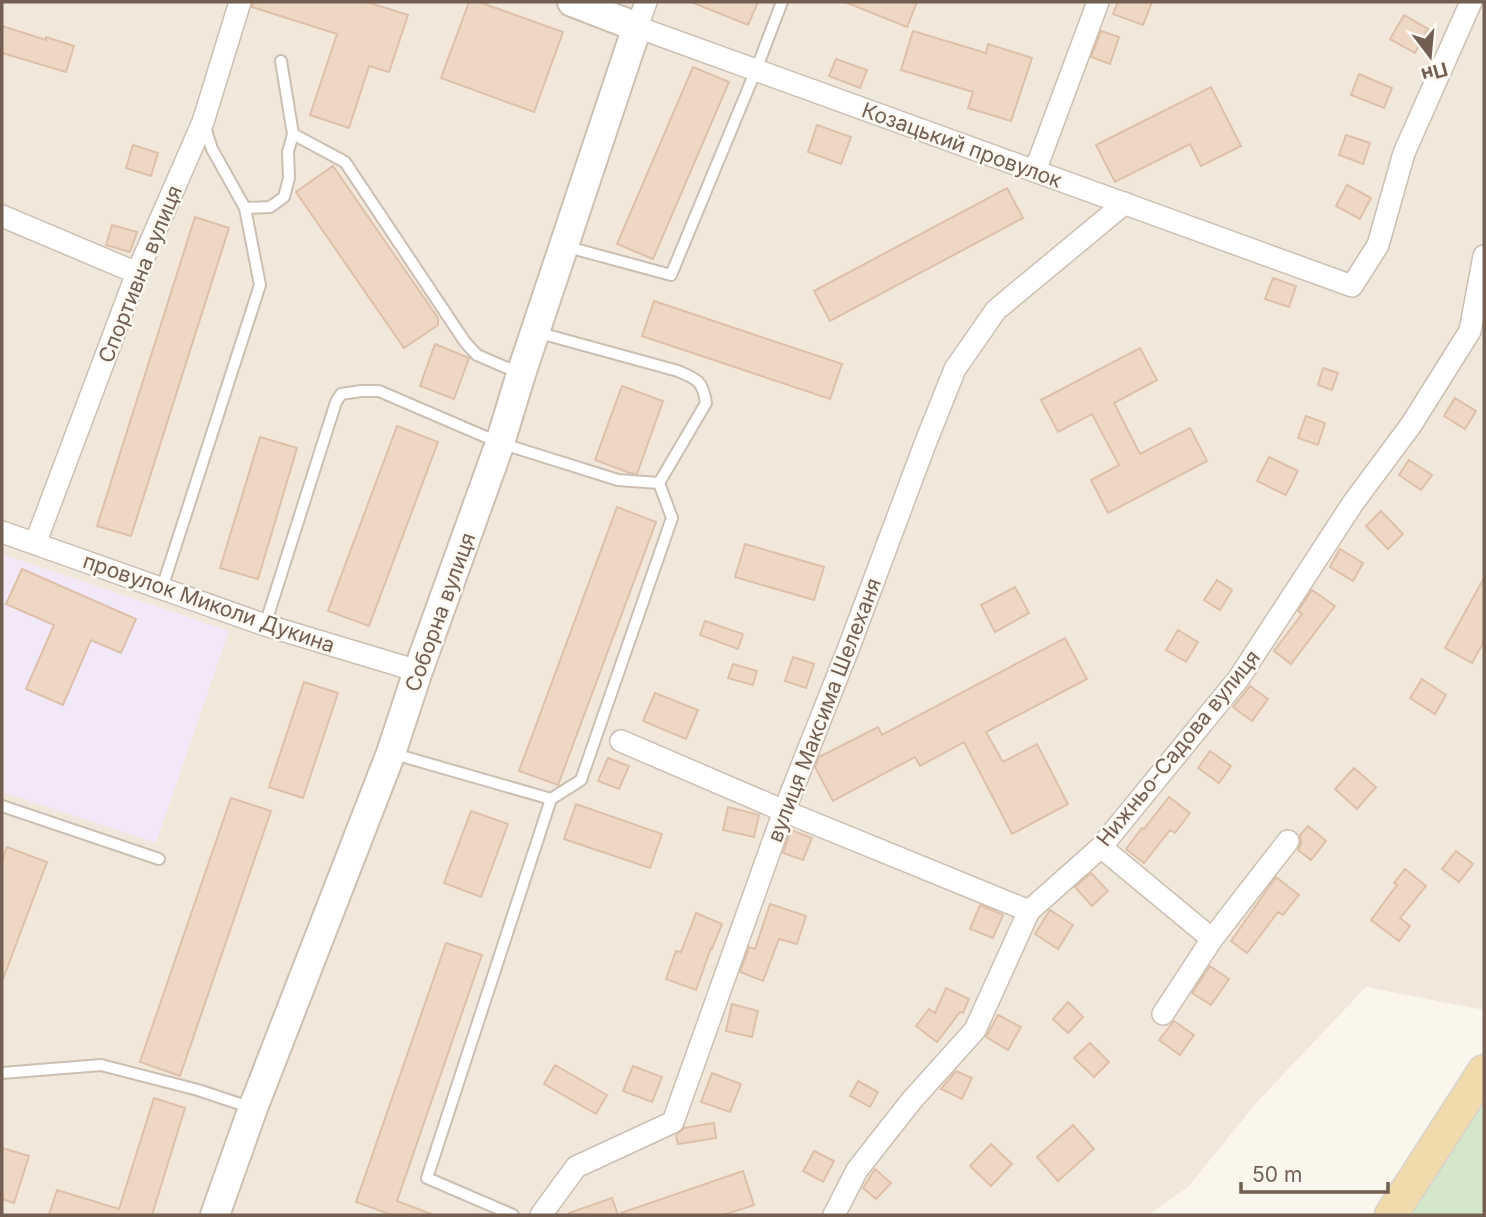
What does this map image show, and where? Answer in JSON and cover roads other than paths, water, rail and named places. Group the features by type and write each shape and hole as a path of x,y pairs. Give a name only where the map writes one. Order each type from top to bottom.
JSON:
{"main road":[{"path":"1391,1215 1484,1071"}],"street":[{"name":"Спортивна вулиця","path":"35,544 137,273 203,122 240,2"},
{"name":"Козацький провулок","path":"572,2 642,14 756,70 1352,286 1378,245 1404,153 1471,2"},
{"path":"1035,171 1098,2"},
{"name":"Соборна вулиця","path":"215,1215 253,1108 391,753 500,443 642,14"},
{"name":"вулиця Максима Шелеханя","path":"541,1215 576,1167 673,1122 784,811 955,369 996,310 1125,203"},
{"path":"2,216 137,273"},
{"name":"Нижньо-Садова вулиця","path":"834,1215 857,1170 912,1100 975,1030 1029,911 1101,846 1239,678 1353,503 1411,425 1470,331 1484,256"},
{"name":"провулок Миколи Дукина","path":"2,531 265,625 418,671"},
{"path":"621,741 1029,911"},
{"path":"1163,1014 1212,939 1289,841"},
{"path":"1101,846 1212,939"}],"lane":[{"path":"564,246 671,275 782,2"},
{"path":"245,208 270,207 284,197 289,178 288,152 293,134 281,61"},
{"path":"162,588 260,285 245,208 212,149 203,122"},
{"path":"293,134 345,162 465,342 477,355 521,374"},
{"path":"535,332 678,371 699,382 706,402 659,484"},
{"path":"265,625 336,402 341,394 379,391 500,443 618,480 659,484"},
{"path":"513,1215 427,1178 551,799 581,780 672,518 659,484"},
{"path":"391,753 551,799"},
{"path":"2,806 159,859"},
{"path":"2,1073 101,1065 198,1090 253,1108"}]}
